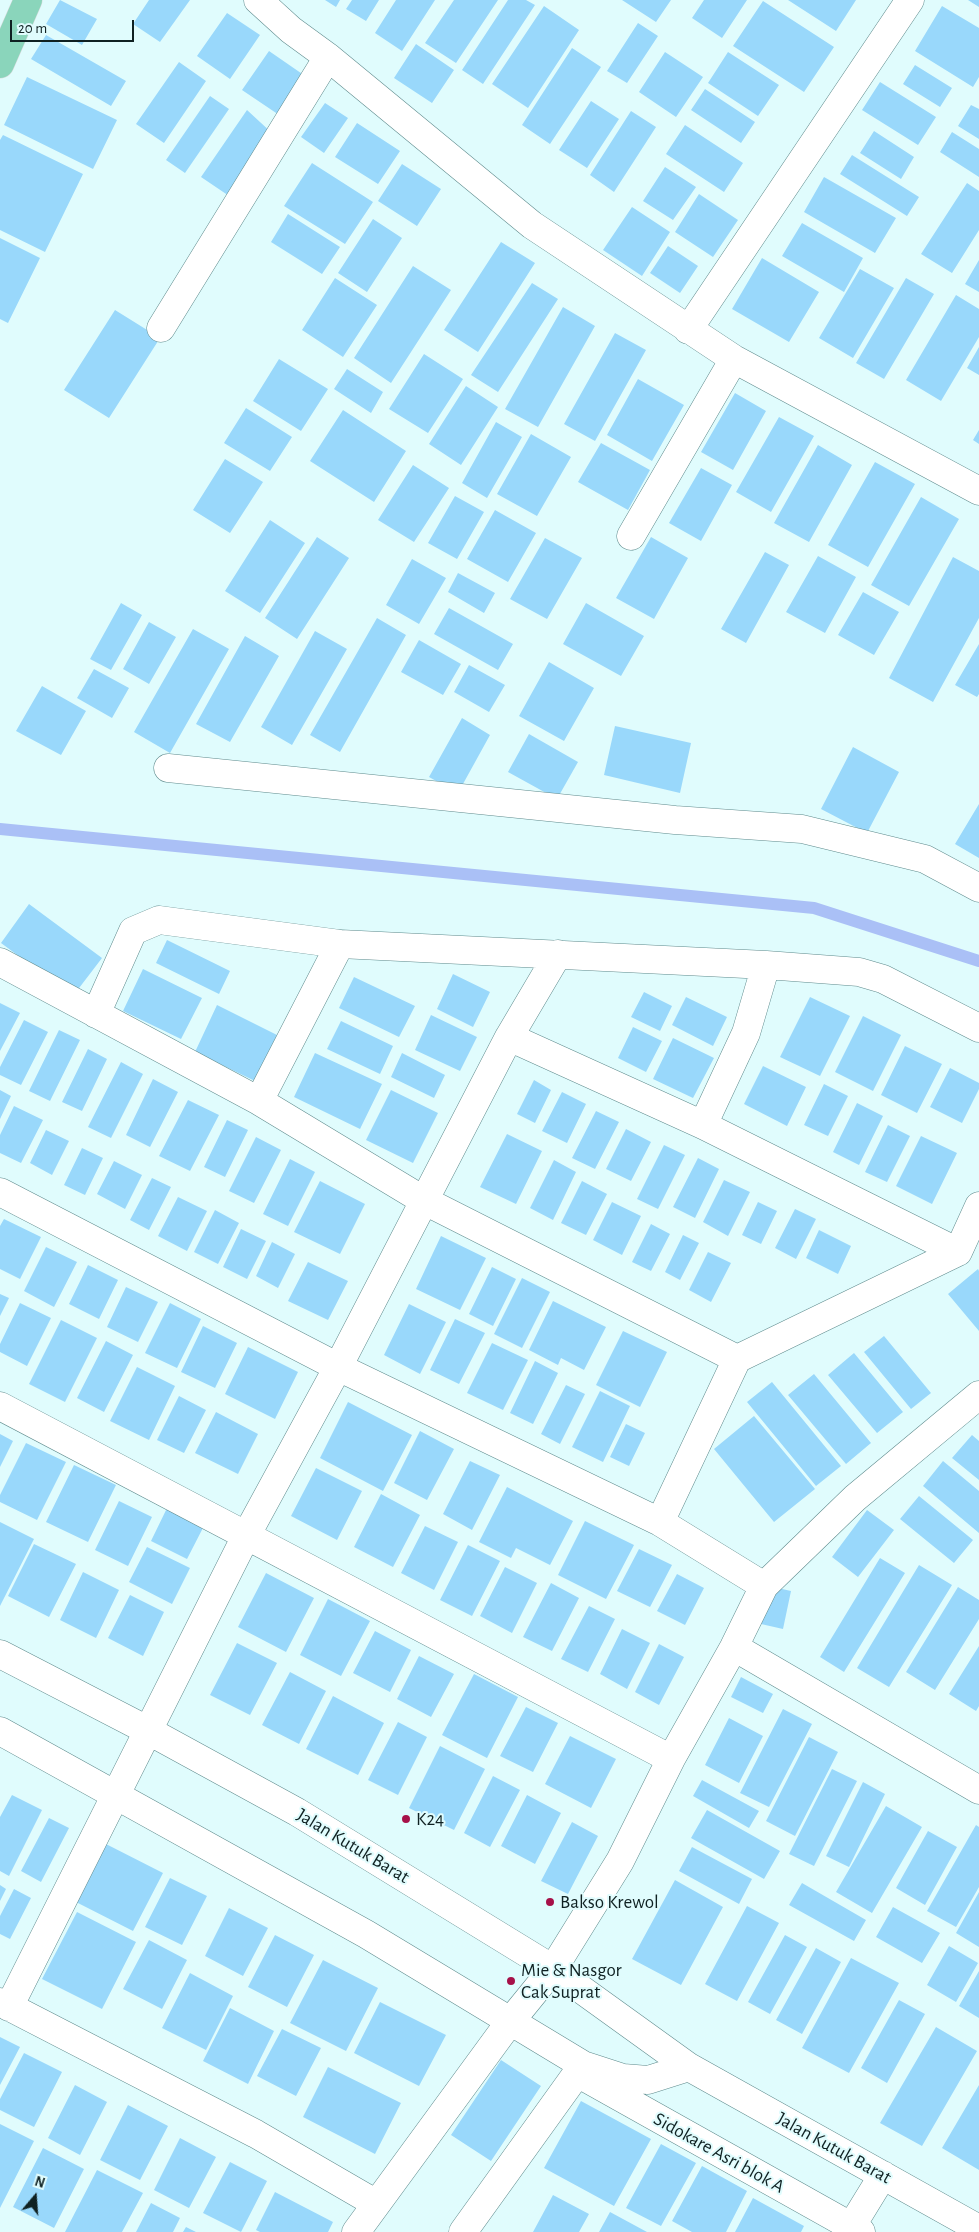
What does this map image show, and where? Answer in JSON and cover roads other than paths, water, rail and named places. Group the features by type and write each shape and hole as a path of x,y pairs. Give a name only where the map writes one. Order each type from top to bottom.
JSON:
{"main road":[{"path":"0,64 28,0"}],"street":[{"path":"258,0 291,30 328,57 532,225 734,359 979,491"},
{"path":"688,330 910,0"},
{"path":"161,328 328,57"},
{"path":"631,536 734,359"},
{"path":"168,768 675,820 802,829 925,859 979,888"},
{"path":"96,1014 133,931 159,920 340,944 766,965 859,972 883,979 979,1028"},
{"path":"259,1102 340,944"},
{"path":"375,2203 256,2134 4,2004 116,1794 246,1536 338,1367 509,1037 558,954"},
{"path":"0,962 259,1102 423,1200 738,1358"},
{"path":"703,1125 746,1033 766,965"},
{"path":"509,1037 703,1125 958,1252"},
{"path":"0,1192 338,1367 660,1522 764,1586"},
{"path":"660,1522 738,1358 958,1252 979,1206"},
{"path":"356,2232 375,2203 510,2023 554,1969 620,1861 671,1759 734,1647 764,1586 855,1498 979,1395"},
{"path":"0,1406 671,1759"},
{"path":"734,1647 979,1790"},
{"name":"Jalan Kutuk Barat","path":"0,1654 147,1730 370,1856 554,1969 689,2067 979,2229"},
{"path":"0,1732 116,1794 366,1934 510,2023 580,2069 623,2078 648,2080 689,2067"},
{"path":"463,2232 580,2069"},
{"name":"Sidokare Asri blok A","path":"580,2069 853,2230"},
{"path":"853,2230 883,2175"}],"waterway":[{"path":"0,829 814,908 979,961"}],"place":[{"name":"K24","path":"406,1819"},
{"name":"Bakso Krewol","path":"550,1902"},
{"name":"Mie & Nasgor Cak Suprat","path":"511,1981"}]}
